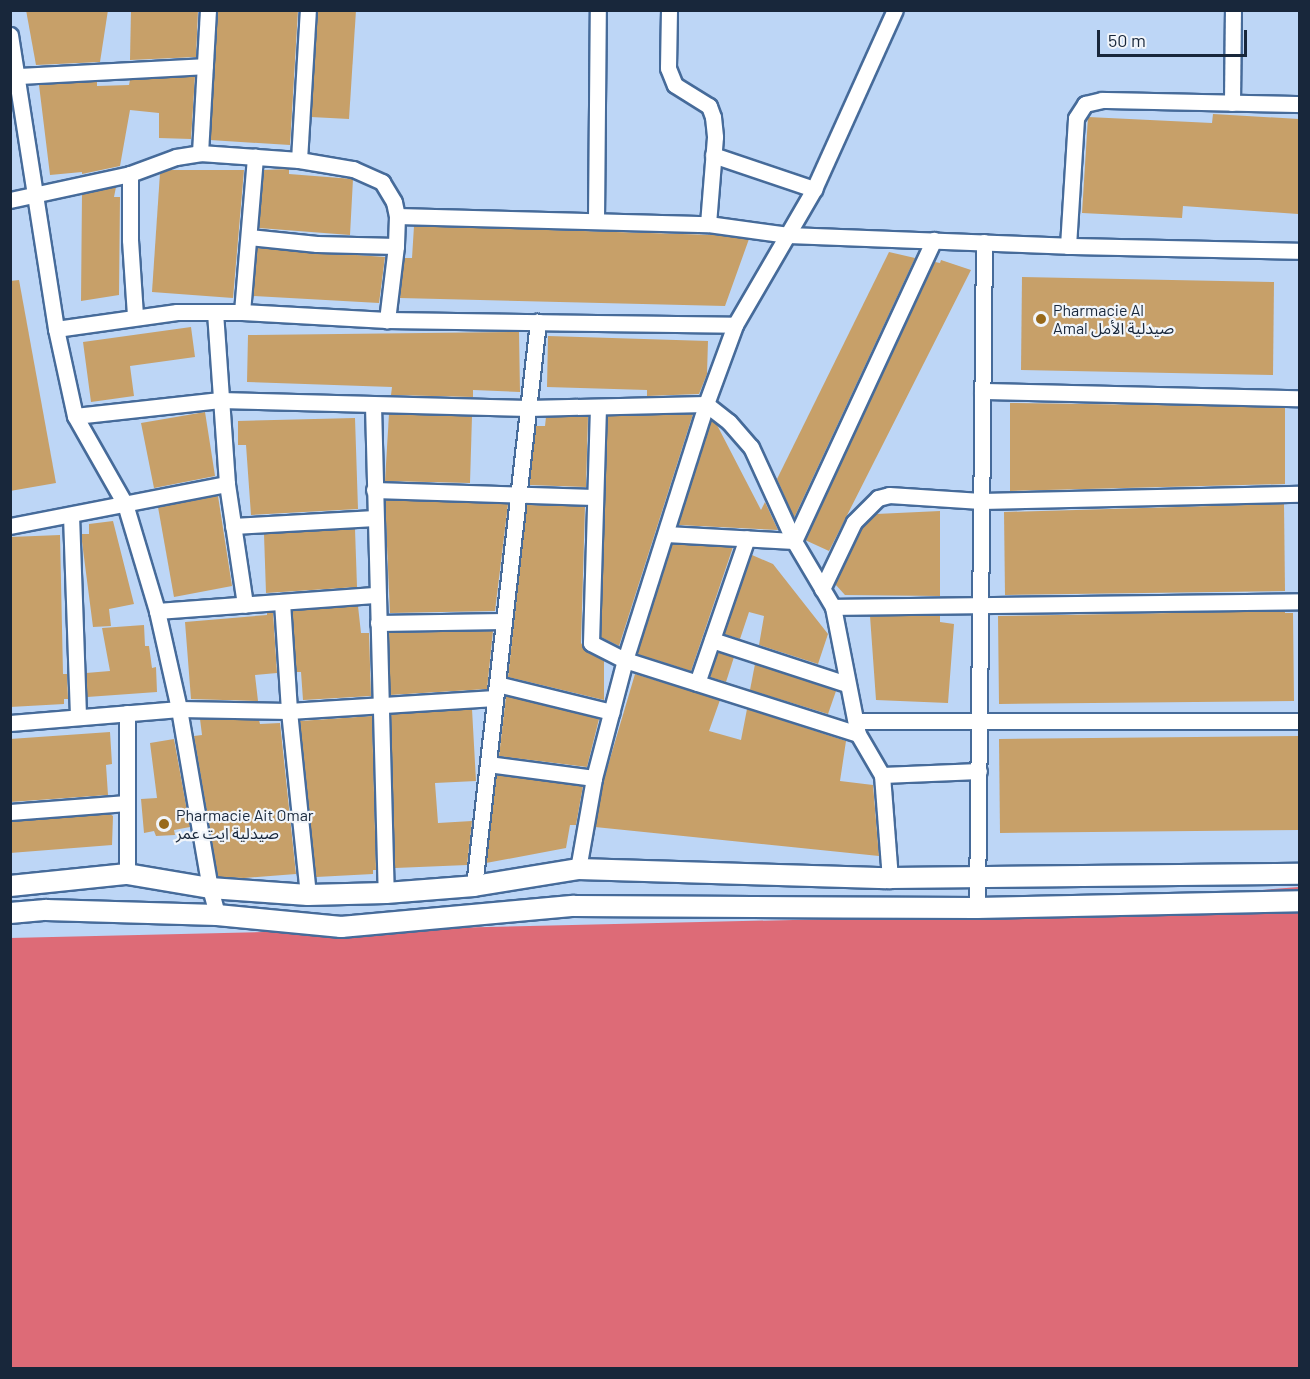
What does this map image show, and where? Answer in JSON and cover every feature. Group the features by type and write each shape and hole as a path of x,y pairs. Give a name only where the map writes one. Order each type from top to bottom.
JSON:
{"street":[{"path":"200,153 208,10"},
{"path":"299,160 308,10"},
{"path":"596,220 598,10"},
{"path":"669,10 668,68 675,85 709,106 713,117 708,224"},
{"path":"578,869 594,778 625,660 706,404 735,325 814,189 895,10"},
{"path":"1232,103 1233,10"},
{"path":"10,35 56,329 75,416 125,504 157,611 179,708 210,888 217,915"},
{"path":"16,76 205,66"},
{"path":"1068,246 1076,118 1081,107 1089,102 1102,100 1299,104"},
{"path":"10,200 130,174 176,157 200,153 299,160 353,169 382,182 390,191 397,216 396,246 387,320"},
{"path":"713,155 814,189"},
{"path":"242,312 255,156"},
{"path":"130,174 130,240 135,316"},
{"path":"397,216 708,224 788,235 1068,246 1299,251"},
{"path":"249,237 317,244 396,246"},
{"path":"794,541 934,240"},
{"path":"977,908 984,242"},
{"path":"56,329 135,316 177,312 242,312 387,320 735,325"},
{"path":"214,312 227,484 245,605"},
{"path":"474,886 538,322"},
{"path":"982,391 1299,398"},
{"path":"75,416 220,400 528,408 706,404 729,422 751,447 794,541 832,607 857,727 882,775 890,878"},
{"path":"373,405 387,893"},
{"path":"598,407 590,641 625,660 697,683 857,727 979,721 1299,721"},
{"path":"10,526 227,484"},
{"path":"374,490 594,496"},
{"path":"822,589 854,522 878,498 889,495 981,501 1299,494"},
{"path":"71,514 78,716"},
{"path":"233,526 375,518"},
{"path":"666,534 794,541"},
{"path":"697,683 747,538"},
{"path":"157,611 377,595"},
{"path":"832,607 1299,601"},
{"path":"282,602 289,711 308,895"},
{"path":"378,623 504,621"},
{"path":"712,640 847,684"},
{"path":"10,723 179,708 289,711 381,706 496,691 612,712"},
{"path":"127,713 127,874"},
{"path":"488,764 594,778"},
{"path":"882,775 979,771"},
{"path":"10,812 127,803"},
{"path":"10,886 127,874 210,888 308,895 387,893 474,886 578,869 978,879 1299,874"},
{"path":"10,914 46,910 217,915 341,927 574,906 977,908 1299,901"}],"shaded area":[{"path":"1299,887 1299,1368 11,1368 10,938 919,917"}],"building":[{"path":"26,10 108,10 100,62 36,65"},
{"path":"131,10 198,10 196,57 130,60"},
{"path":"218,10 298,10 290,145 210,140"},
{"path":"318,10 356,10 349,119 311,117"},
{"path":"195,76 191,139 159,138 159,113 130,110 120,166 82,174 82,172 50,175 39,85 97,81 97,86 129,85 130,80"},
{"path":"1213,114 1299,119 1298,214 1183,206 1182,218 1082,213 1088,117 1212,123"},
{"path":"289,169 289,174 353,179 350,235 259,228 264,170"},
{"path":"170,170 244,170 233,298 152,292 160,173"},
{"path":"116,187 114,197 120,197 119,295 81,301 82,194"},
{"path":"414,226 715,235 749,239 725,306 400,298 404,258 412,258"},
{"path":"257,248 385,257 379,303 253,296"},
{"path":"889,252 915,258 794,518 777,479"},
{"path":"941,260 971,270 829,551 805,540 935,262 940,263"},
{"path":"1022,277 1274,282 1273,375 1021,370"},
{"path":"19,280 56,483 10,491 10,281"},
{"path":"191,327 195,357 130,366 134,396 91,402 83,342"},
{"path":"519,332 520,392 473,390 473,397 391,395 392,387 247,382 248,335"},
{"path":"548,336 708,341 707,374 699,394 647,396 647,390 547,387"},
{"path":"1010,403 1285,407 1285,484 1010,491"},
{"path":"205,412 215,476 154,488 141,423"},
{"path":"389,414 472,416 470,483 385,481"},
{"path":"693,414 619,646 601,637 607,416"},
{"path":"588,416 586,487 529,485 536,426 545,426 546,417"},
{"path":"355,418 358,509 251,515 246,445 238,445 238,421"},
{"path":"711,420 717,425 761,510 765,502 778,530 678,525"},
{"path":"218,496 232,586 174,597 158,507"},
{"path":"385,500 508,504 495,611 390,613"},
{"path":"1284,504 1285,591 1005,595 1004,512"},
{"path":"527,505 585,506 581,643 586,651 604,661 604,700 508,677"},
{"path":"940,511 940,596 845,595 835,584 862,528 876,514"},
{"path":"113,521 134,604 109,609 111,626 93,627 81,534 89,534 89,524"},
{"path":"355,529 357,587 266,593 264,534"},
{"path":"60,535 63,674 67,674 68,699 64,699 64,704 10,707 10,537"},
{"path":"672,544 733,547 691,671 637,654"},
{"path":"752,555 773,564 828,634 818,664 759,645 764,616 749,612 740,639 724,634"},
{"path":"358,606 361,633 369,633 371,696 303,700 301,672 296,672 292,611"},
{"path":"1285,611 1285,613 1293,613 1294,701 999,704 998,616"},
{"path":"273,612 277,673 255,675 258,701 191,699 185,622 267,615"},
{"path":"940,615 940,622 954,624 948,703 876,700 870,616"},
{"path":"144,625 145,646 149,646 152,668 156,667 157,692 87,697 86,673 110,671 102,628"},
{"path":"493,631 487,689 390,695 389,633"},
{"path":"718,652 734,657 726,682 710,677"},
{"path":"755,664 836,691 828,714 750,690"},
{"path":"635,674 720,700 709,731 741,740 747,709 846,741 840,781 873,785 879,856 595,827 604,779"},
{"path":"506,696 599,719 587,767 499,756"},
{"path":"472,709 476,781 435,783 438,823 472,821 467,865 395,868 391,714"},
{"path":"372,716 376,870 373,870 373,874 316,877 300,721"},
{"path":"200,719 259,720 260,724 280,723 296,874 244,878 218,877 194,736 202,735"},
{"path":"110,732 112,764 106,765 108,795 10,802 10,739"},
{"path":"1299,736 1299,830 1000,833 999,739"},
{"path":"174,739 190,827 174,830 175,835 156,836 154,831 144,833 141,799 157,798 150,743"},
{"path":"496,775 583,786 576,825 570,825 566,848 486,863"},
{"path":"110,814 113,816 112,845 10,853 10,822"}],"place":[{"name":"Pharmacie Al Amal صيدلية الأمل","path":"1041,319"},
{"name":"Pharmacie Ait Omar صيدلية ايت عمر","path":"164,824"}]}
